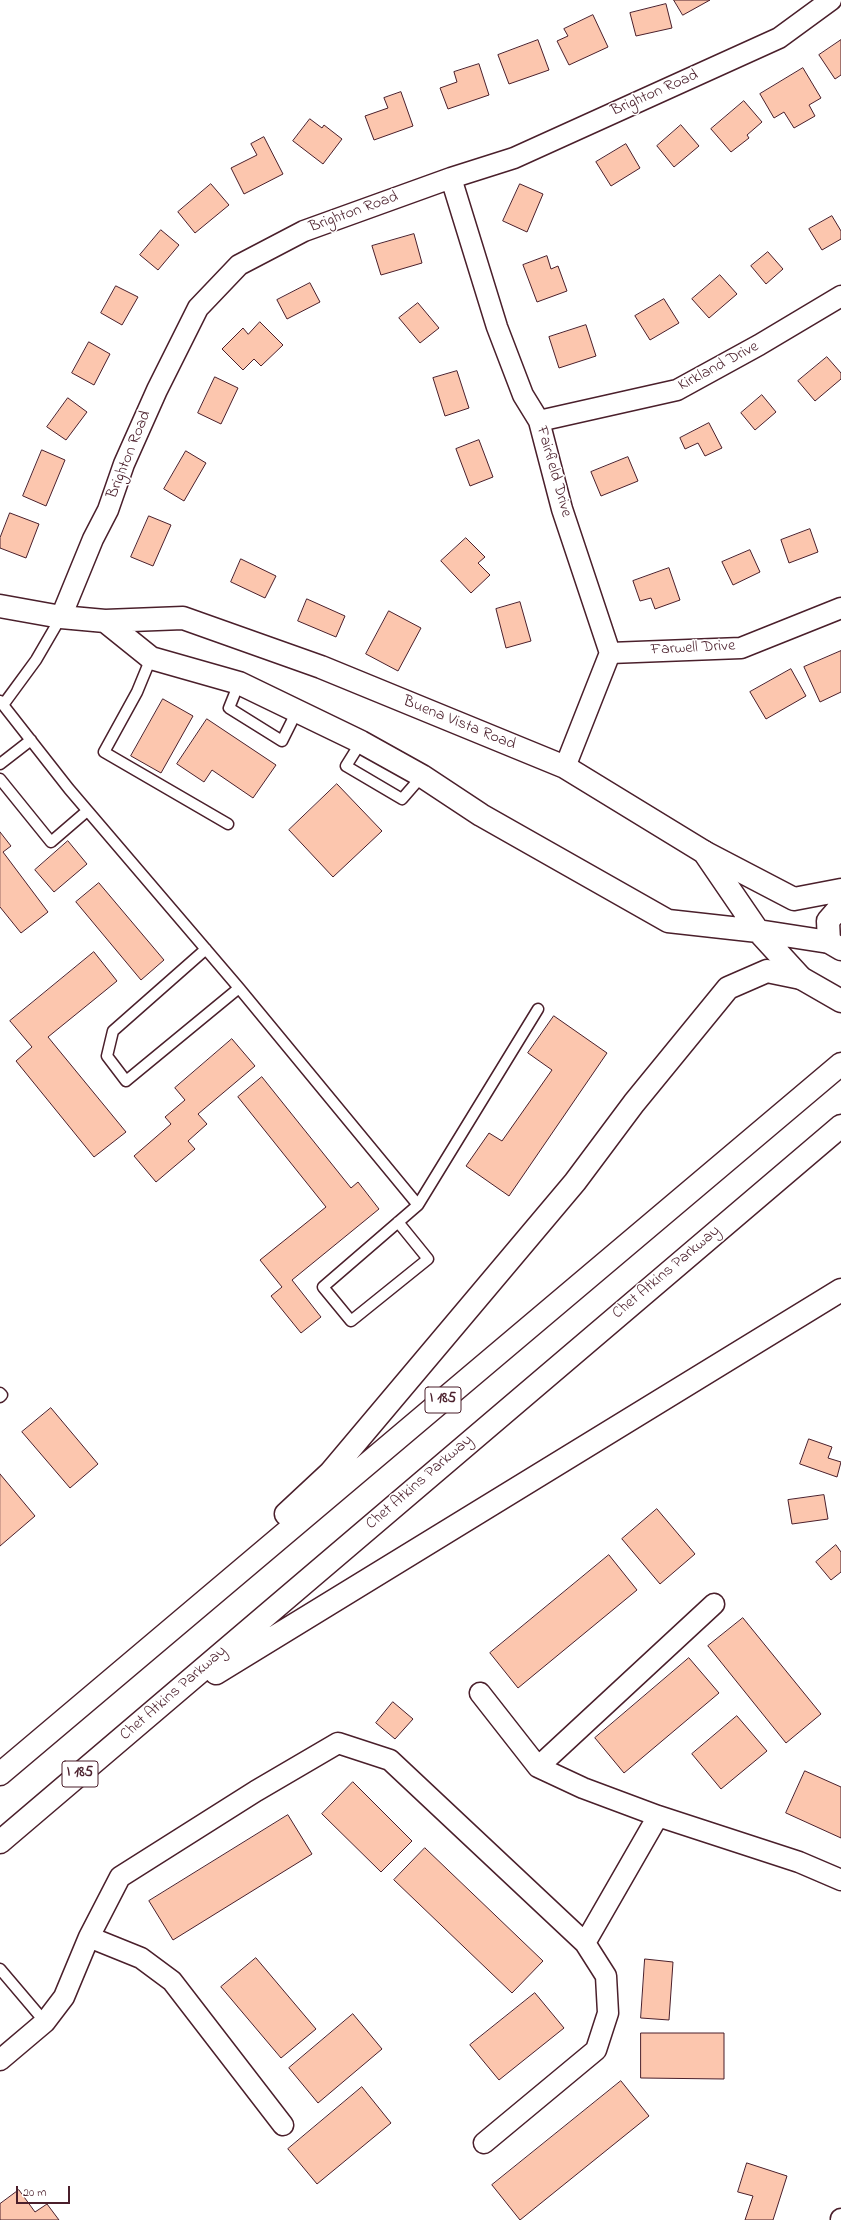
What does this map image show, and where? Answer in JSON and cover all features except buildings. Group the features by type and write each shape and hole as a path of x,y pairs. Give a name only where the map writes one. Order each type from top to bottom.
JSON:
{"main road":[{"name":"Buena Vista Road","path":"0,606 61,617 105,620 183,618 321,667 565,767 704,852 758,932 801,978 841,1001"},
{"path":"105,620 151,658 239,683 361,742 422,776 481,815 668,921 758,932 835,946 828,921 841,906"},
{"path":"704,852 794,899 841,890"},
{"path":"100,1690 330,1473 575,1182 634,1103 728,988 767,971 801,978"},
{"name":"I 185","path":"0,1774 841,1064"},
{"name":"Chet Atkins Parkway","path":"0,1842 841,1126"},
{"path":"160,1707 841,1290"}],"street":[{"name":"Brighton Road","path":"61,617 93,539 108,510 124,464 151,404 198,308 239,264 304,231 451,178 514,158 779,38 831,0"},
{"name":"Fairfield Drive","path":"451,178 497,327 523,395 539,421 562,509 610,653"},
{"name":"Kirkland Drive","path":"539,421 677,390 759,346 841,296"},
{"name":"Farwell Drive","path":"610,653 741,648 841,608"},
{"path":"565,767 610,653"},
{"path":"538,1767 714,1604"},
{"path":"480,1693 538,1767 583,1788 658,1816 799,1862 841,1880"},
{"path":"0,2060 45,2022 64,1997 89,1937 120,1877 256,1791 338,1743 390,1760 585,1943 606,1976 608,2013 596,2050 484,2143"},
{"path":"585,1943 658,1816"},
{"path":"89,1937 142,1958 172,1981 283,2125"}],"lane":[{"path":"61,617 36,660 2,703 87,810 239,988 418,1205"},
{"path":"151,658 137,692 104,752 228,824"},
{"path":"239,683 229,708 282,741 297,711"},
{"path":"0,764 31,740"},
{"path":"361,742 346,766 402,799 422,776"},
{"path":"0,779 51,842 87,810"},
{"path":"206,950 113,1031 108,1042 107,1056 126,1081 239,988"},
{"path":"398,1222 428,1259 351,1321 323,1287 398,1222 418,1205 538,1009"},
{"path":"0,1393 2,1395 0,1397"},
{"path":"0,1969 45,2022"}]}
